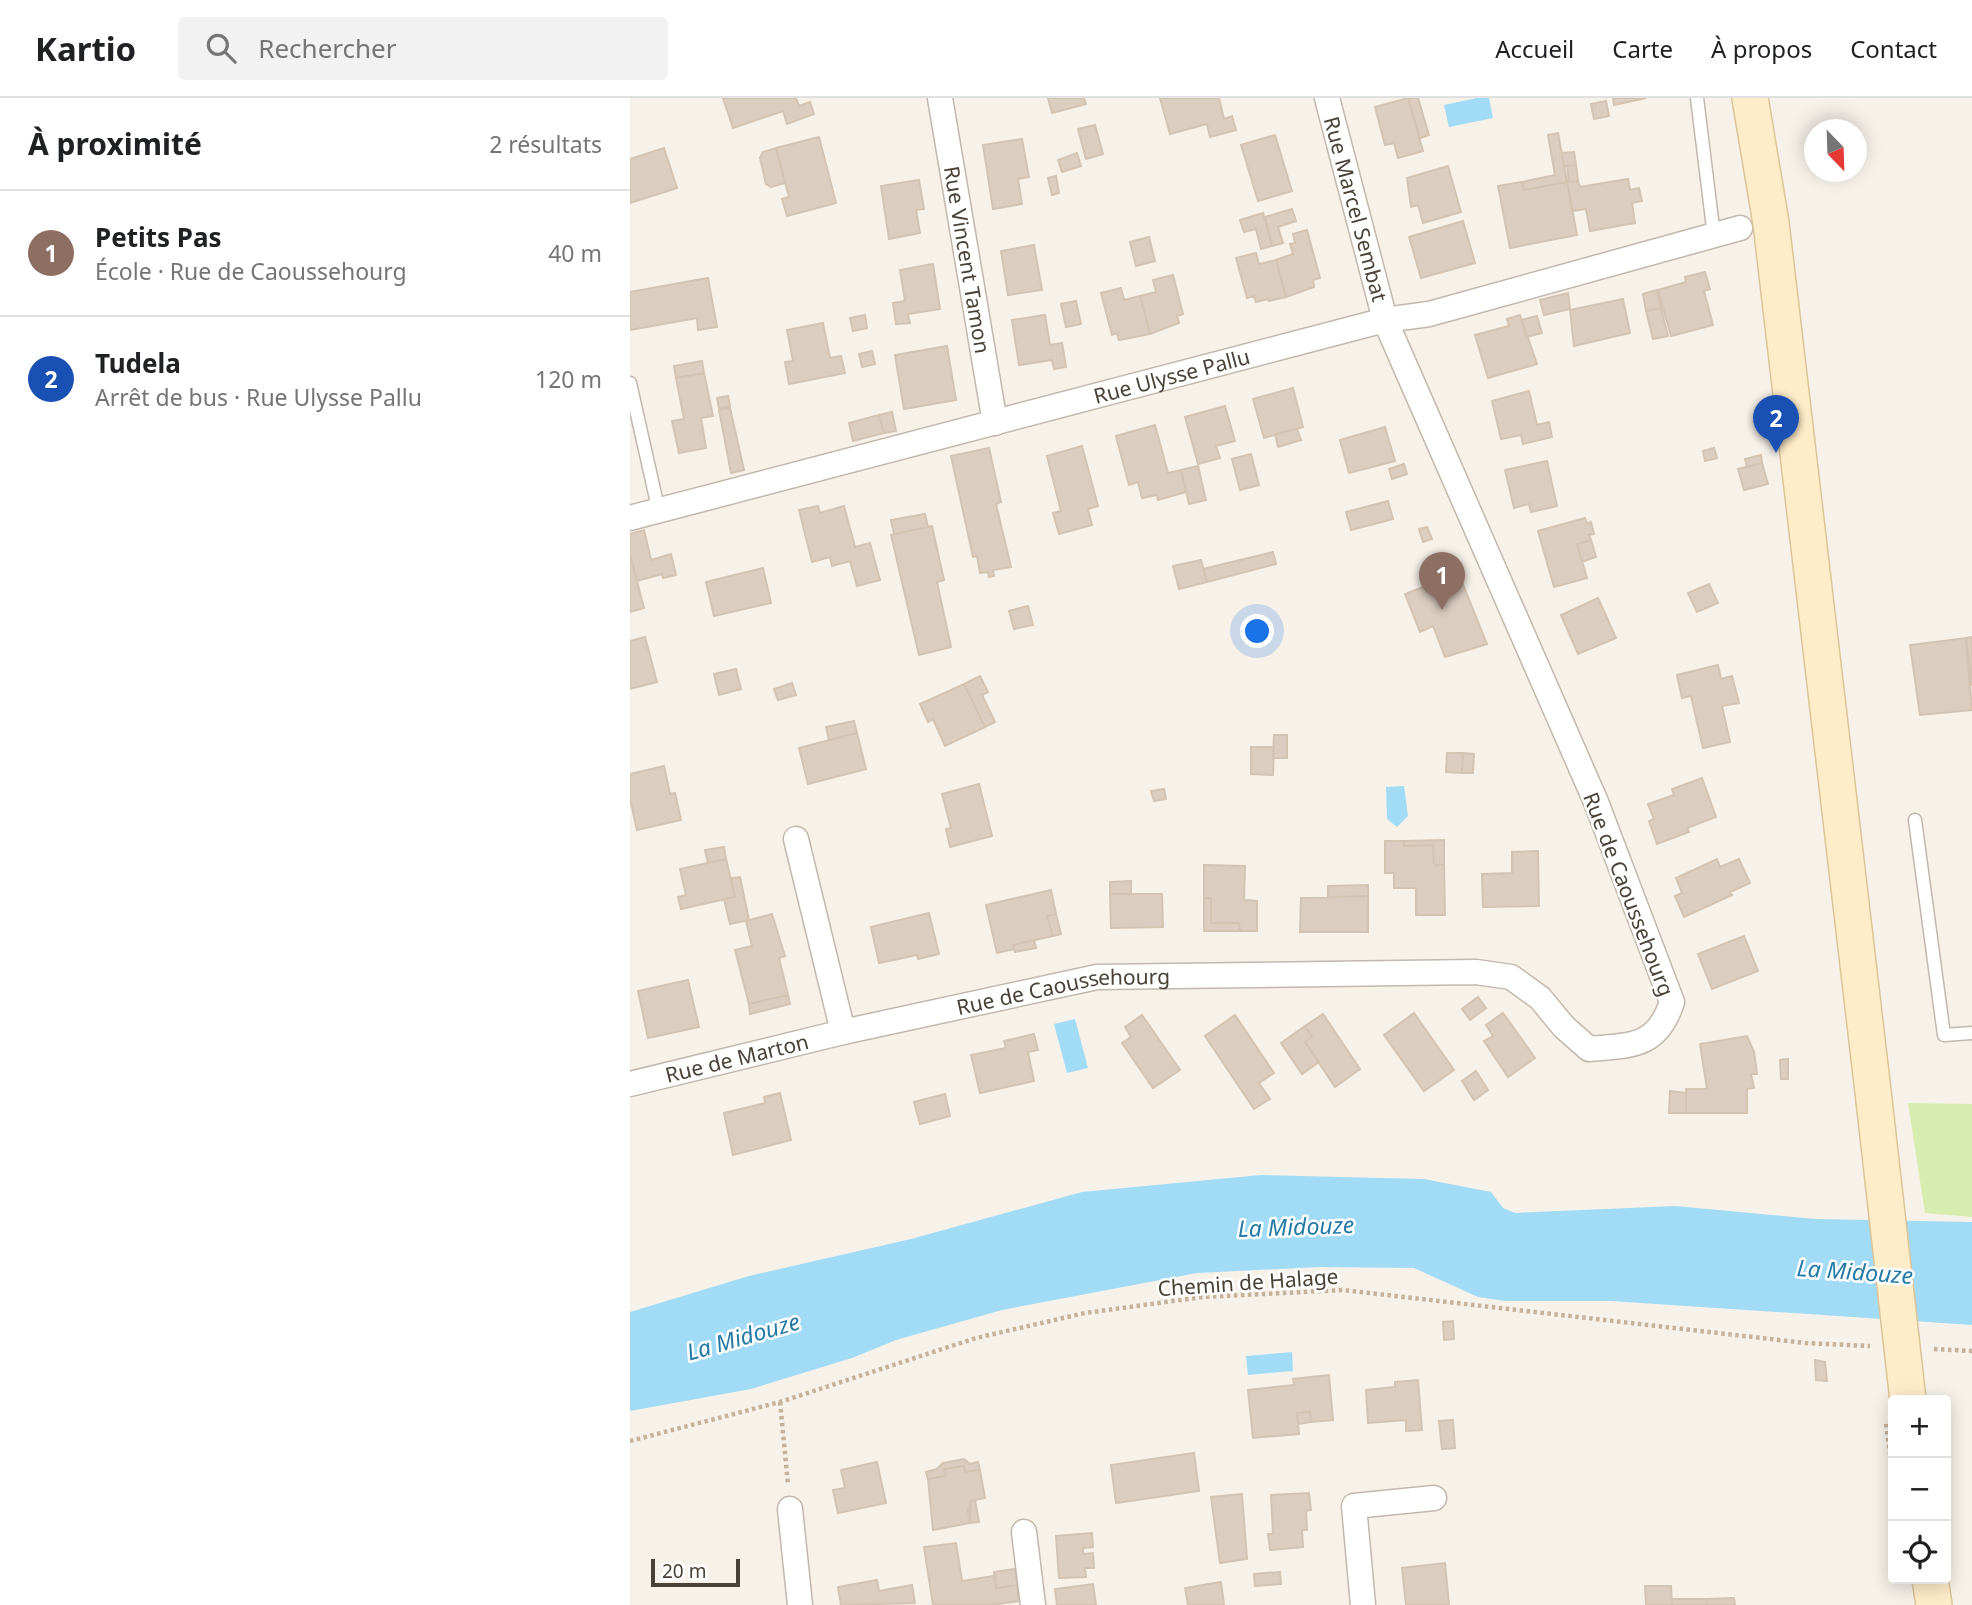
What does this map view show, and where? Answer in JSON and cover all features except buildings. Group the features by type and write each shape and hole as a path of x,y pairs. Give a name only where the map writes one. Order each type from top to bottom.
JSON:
{"main road":[{"path":"1750,98 1771,223 1874,1100 1889,1356 1906,1395"},
{"path":"1931,1584 1934,1605"}],"street":[{"name":"Rue Vincent Tamon","path":"940,98 995,423"},
{"name":"Rue Marcel Sembat","path":"1327,98 1385,320"},
{"name":"Rue Ulysse Pallu","path":"630,519 1385,320 1430,314 1740,228"},
{"name":"Rue de Caoussehourg","path":"844,1032 1097,977 1476,972 1511,977 1540,998 1564,1027 1589,1049 1637,1044 1665,1025 1672,1002 1596,802 1385,320"},
{"path":"796,839 844,1032"},
{"name":"Rue de Marton","path":"630,1084 844,1032"},
{"path":"1363,1605 1354,1506 1434,1498"},
{"path":"790,1509 800,1605"},
{"path":"1024,1532 1033,1605"}],"lane":[{"path":"1697,98 1714,236"},
{"path":"630,383 659,512"},
{"path":"1916,820 1944,1035 1972,1033"}],"path":[{"name":"Chemin de Halage","path":"630,1441 779,1402 976,1338 1084,1313 1203,1297 1329,1291 1805,1343 1889,1356"},
{"path":"779,1402 790,1509"}],"green space":[{"path":"1908,1103 1972,1104 1972,1217 1925,1213"}],"water":[{"path":"1489,98 1493,118 1449,127 1444,105"},
{"path":"1404,786 1408,816 1397,827 1387,819 1386,787"},
{"path":"1075,1019 1088,1068 1067,1073 1054,1024"},
{"name":"La Midouze","path":"1261,1175 1424,1179 1491,1192 1503,1208 1515,1213 1675,1206 1815,1219 1972,1222 1972,1325 1611,1301 1506,1301 1478,1297 1414,1268 1320,1267 1197,1273 1002,1310 896,1340 852,1358 751,1389 630,1411 630,1312 749,1276 911,1239 1082,1192"},
{"path":"1292,1352 1293,1371 1248,1375 1246,1356"}],"place":[{"name":"Tudela","path":"1776,453"},
{"name":"Petits Pas","path":"1442,610"}]}
